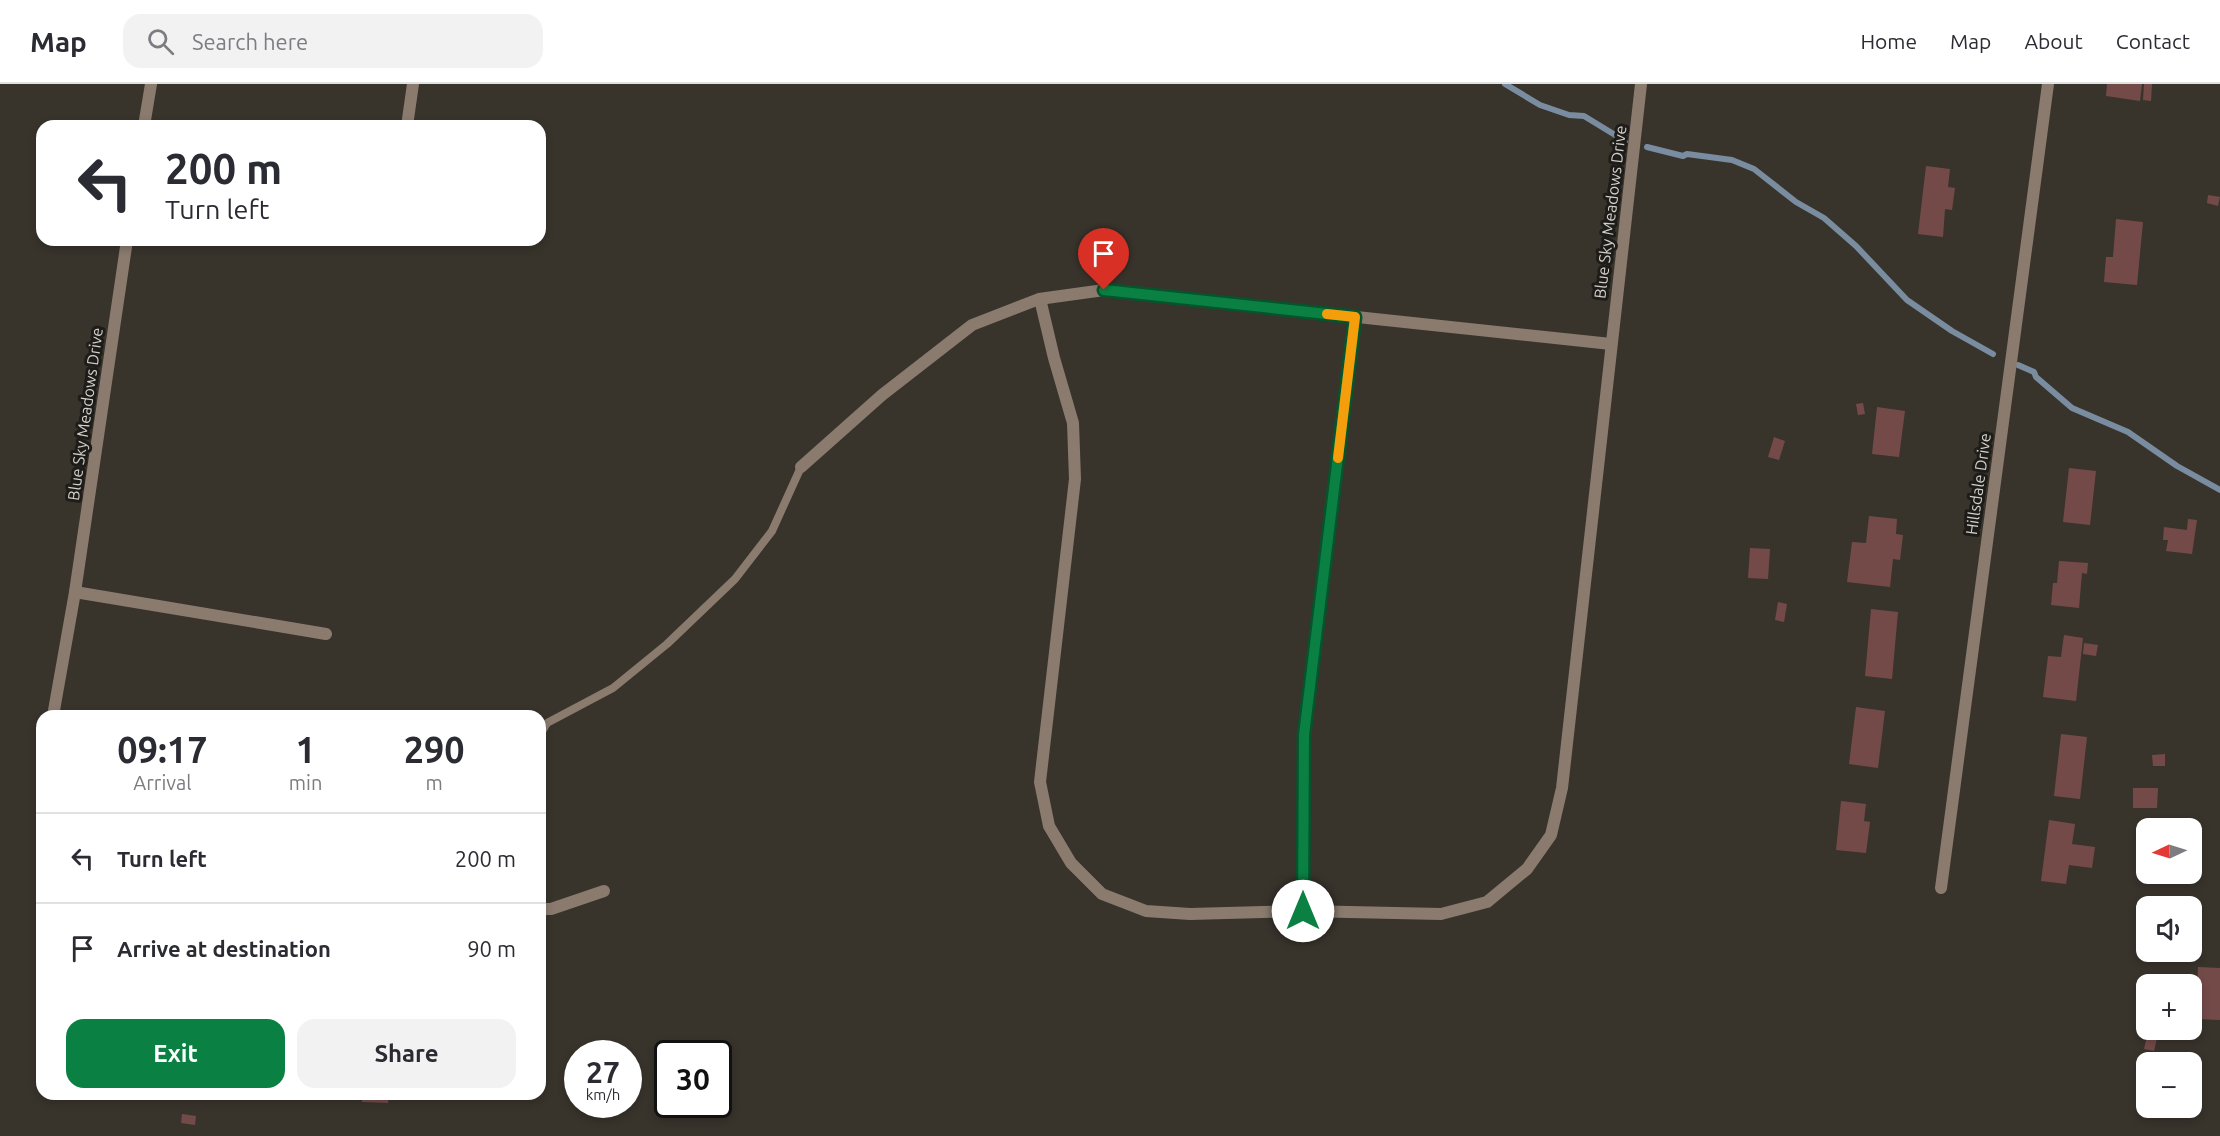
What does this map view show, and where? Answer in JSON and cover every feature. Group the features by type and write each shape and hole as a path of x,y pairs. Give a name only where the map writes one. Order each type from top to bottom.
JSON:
{"street":[{"path":"145,120 151,84"},
{"path":"408,120 413,84"},
{"name":"Blue Sky Meadows Drive","path":"1040,299 1073,423 1075,479 1040,782 1049,826 1071,863 1102,894 1146,911 1190,914 1303,911 1441,914 1487,902 1527,869 1551,835 1562,788 1641,84"},
{"name":"Hillsdale Drive","path":"1941,888 2048,84"},
{"name":"Blue Sky Meadows Drive","path":"54,710 75,592 126,246"},
{"path":"801,466 882,395 972,325 1040,299 1104,290 1611,344"},
{"path":"1303,911 1304,735 1355,317"},
{"path":"75,592 326,634"},
{"path":"546,909 603,891"}],"lane":[{"path":"546,725 614,688 667,644 735,579 772,531 801,466"}],"building":[{"path":"2107,84 2142,84 2140,101 2106,96"},
{"path":"2144,84 2152,84 2151,101 2143,100"},
{"path":"1926,166 1950,169 1948,187 1955,188 1952,210 1945,209 1943,237 1918,234"},
{"path":"2208,195 2220,197 2218,206 2207,203"},
{"path":"2116,219 2143,222 2137,285 2104,282 2106,257 2113,257"},
{"path":"1863,403 1865,414 1858,415 1856,404"},
{"path":"1877,407 1905,411 1899,457 1872,454"},
{"path":"1774,437 1785,441 1779,460 1768,457"},
{"path":"2069,468 2096,471 2090,525 2063,522"},
{"path":"1869,516 1897,519 1896,534 1903,535 1900,560 1893,559 1890,587 1847,582 1852,542 1866,543"},
{"path":"2188,519 2197,520 2192,554 2166,551 2168,540 2163,540 2164,527 2187,530"},
{"path":"1750,548 1770,549 1768,579 1748,578"},
{"path":"2059,561 2088,563 2087,574 2082,573 2079,608 2051,605 2053,583 2057,583"},
{"path":"1778,602 1787,604 1784,622 1775,620"},
{"path":"1871,609 1898,612 1892,679 1865,676"},
{"path":"2064,635 2083,638 2076,701 2043,697 2048,656 2061,657"},
{"path":"2084,643 2098,645 2096,656 2083,654"},
{"path":"1856,707 1885,711 1878,768 1849,764"},
{"path":"2061,734 2087,737 2080,799 2054,796"},
{"path":"2165,754 2165,766 2153,766 2152,755"},
{"path":"2133,788 2158,788 2157,808 2133,808"},
{"path":"1841,801 1866,804 1864,821 1870,822 1866,853 1836,850"},
{"path":"2049,820 2075,824 2072,844 2095,847 2092,868 2069,865 2066,884 2041,881"},
{"path":"2198,967 2220,968 2220,1020 2202,1019 2202,974 2198,974"},
{"path":"2146,1040 2157,1040 2154,1051 2144,1049"},
{"path":"362,1100 388,1100 388,1103 362,1102"},
{"path":"182,1114 196,1116 195,1125 181,1123"}],"waterway":[{"path":"1505,84 1540,105 1569,115 1584,116 1625,141"},
{"path":"1647,147 1683,156 1687,154 1732,160 1754,169 1796,202 1824,218 1856,246 1907,300 1952,331 1993,354"},
{"path":"2018,365 2034,372 2036,377 2072,408 2128,432 2177,466 2220,490"}],"slow traffic":[{"path":"1327,314 1355,317 1338,458"}],"route":[{"path":"1104,290 1355,317 1304,735 1303,911"}]}
